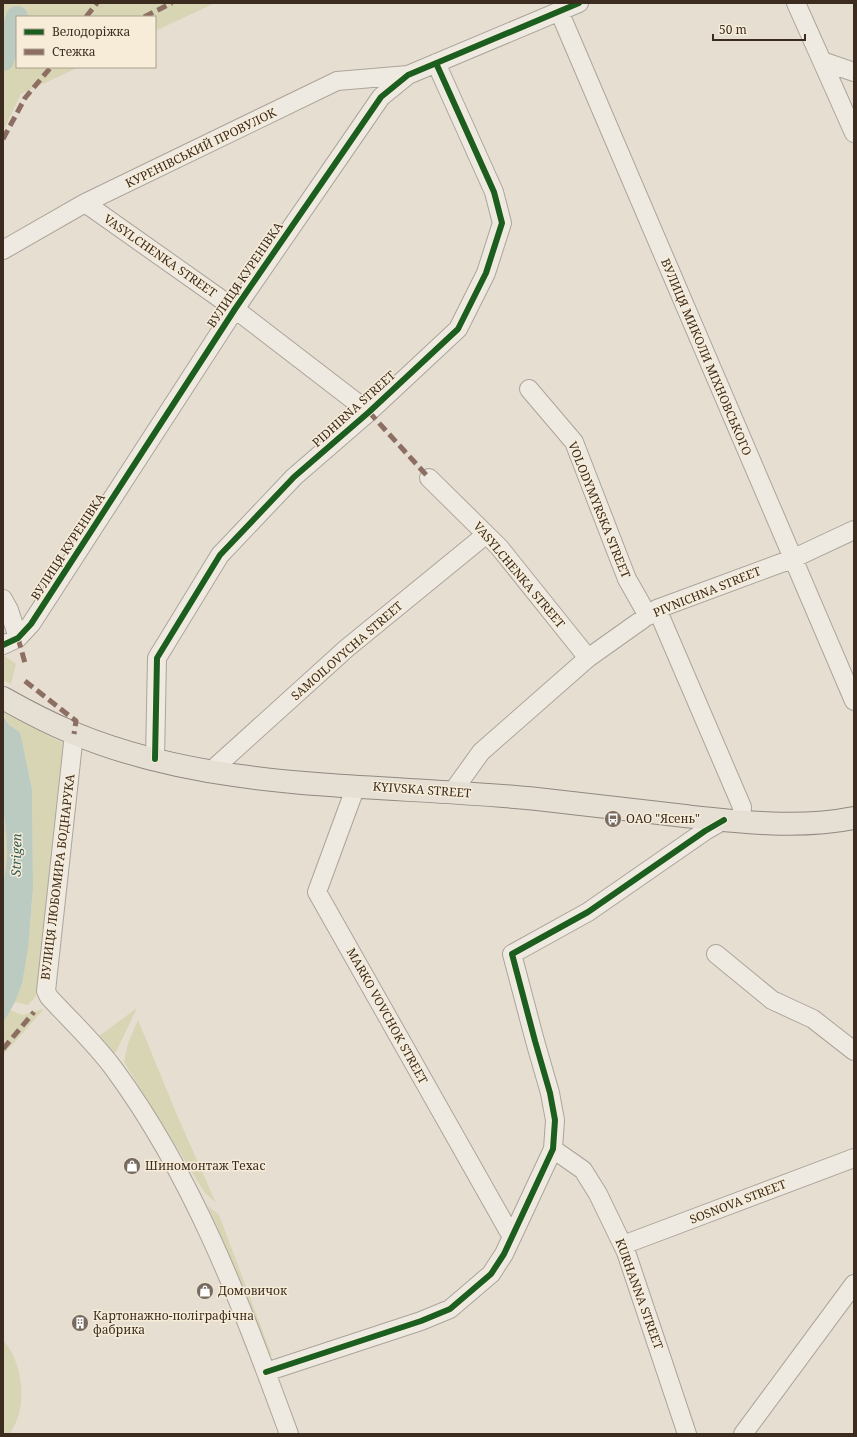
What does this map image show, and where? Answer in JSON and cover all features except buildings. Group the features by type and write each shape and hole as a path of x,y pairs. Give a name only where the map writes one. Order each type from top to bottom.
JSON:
{"main road":[{"name":"KYIVSKA STREET","path":"3,698 74,734 155,759 210,771 302,782 453,791 733,820 800,824 854,818"}],"street":[{"name":"ВУЛИЦЯ КУРЕНІВКА","path":"11,642 31,624 235,309 380,97 408,75 579,3"},
{"path":"796,3 854,133"},
{"name":"ВУЛИЦЯ МИКОЛИ МІХНОВСЬКОГО","path":"559,11 854,702"},
{"path":"822,61 854,72"},
{"name":"PIDHIRNA STREET","path":"155,759 157,658 216,561 294,477 369,412 458,329 486,274 502,223 494,192 436,63"},
{"name":"КУРЕНІВСЬКИЙ ПРОВУЛОК","path":"3,250 85,203 337,81 408,75"},
{"name":"VASYLCHENKA STREET","path":"85,203 235,309 369,412"},
{"name":"VOLODYMYRSKA STREET","path":"529,389 574,442 628,579 653,613 742,807 733,820"},
{"name":"VASYLCHENKA STREET","path":"429,478 485,533 588,658"},
{"name":"PIVNICHNA STREET","path":"453,791 481,752 588,658 653,613 792,559 854,530"},
{"name":"SAMOILOVYCHA STREET","path":"210,771 347,648 478,541 485,533"},
{"path":"3,600 9,610 11,642"},
{"name":"ВУЛИЦЯ ЛЮБОМИРА БОДНАРУКА","path":"74,734 68,808 45,984 46,991 49,997 113,1068 170,1155 215,1244 289,1434"},
{"name":"MARKO VOVCHOK STREET","path":"356,786 317,892 512,1237"},
{"path":"266,1372 421,1321 450,1309 491,1274 504,1254 554,1149 555,1120 550,1093 512,954 588,912 704,831 733,820"},
{"path":"716,954 772,1000 813,1019 854,1051"},
{"name":"KURHANNA STREET","path":"554,1149 583,1170 598,1194 623,1245 687,1434"},
{"name":"SOSNOVA STREET","path":"623,1245 854,1158"},
{"path":"743,1434 854,1284"}],"shaded area":[{"path":"3,3 215,3 156,31 156,16 16,16 16,68 77,68 21,94 3,131"},
{"path":"3,655 16,664 11,684 3,680"},
{"path":"3,712 63,743 36,996 28,1005 15,1002 22,984 30,927 33,888 32,789 20,732 9,725"},
{"path":"3,804 7,844 3,883"},
{"path":"137,1008 116,1052 113,1053 99,1036"},
{"path":"44,1009 3,1055 3,1023 10,1010 22,1015"},
{"path":"138,1020 177,1115 216,1203 205,1193 124,1062 128,1043"},
{"path":"208,1206 219,1215 272,1356 265,1350 228,1253"},
{"path":"3,1340 14,1356 20,1375 21,1385 21,1405 19,1414 10,1434 3,1434"}],"water":[{"path":"3,715 9,725 20,732 32,789 33,888 28,948 22,984 15,1002 3,1023 3,883 7,852 2,793"}],"waterway":[{"name":"Strigen","path":"3,60 16,20"}],"marked path":[{"path":"87,16 97,3"},
{"path":"146,16 172,3"},
{"path":"3,139 25,98 50,68"},
{"path":"369,412 429,478"},
{"path":"18,638 25,663"},
{"path":"25,681 76,721 74,734"},
{"path":"3,1049 34,1012"}],"cycle path":[{"path":"3,645 18,638 31,624 235,309 381,97 408,75 579,3"},
{"path":"155,759 157,658 220,555 294,477 369,412 458,329 486,273 502,223 494,192 436,63"},
{"path":"266,1372 421,1321 450,1309 491,1274 504,1254 553,1149 555,1120 550,1093 512,954 588,912 705,831 724,820"}],"place":[{"name":"ОАО \"Ясень\"","path":"613,819"},
{"name":"Шиномонтаж Техас","path":"132,1166"},
{"name":"Домовичок","path":"205,1291"},
{"name":"Картонажно-поліграфічна фабрика","path":"80,1323"}]}
